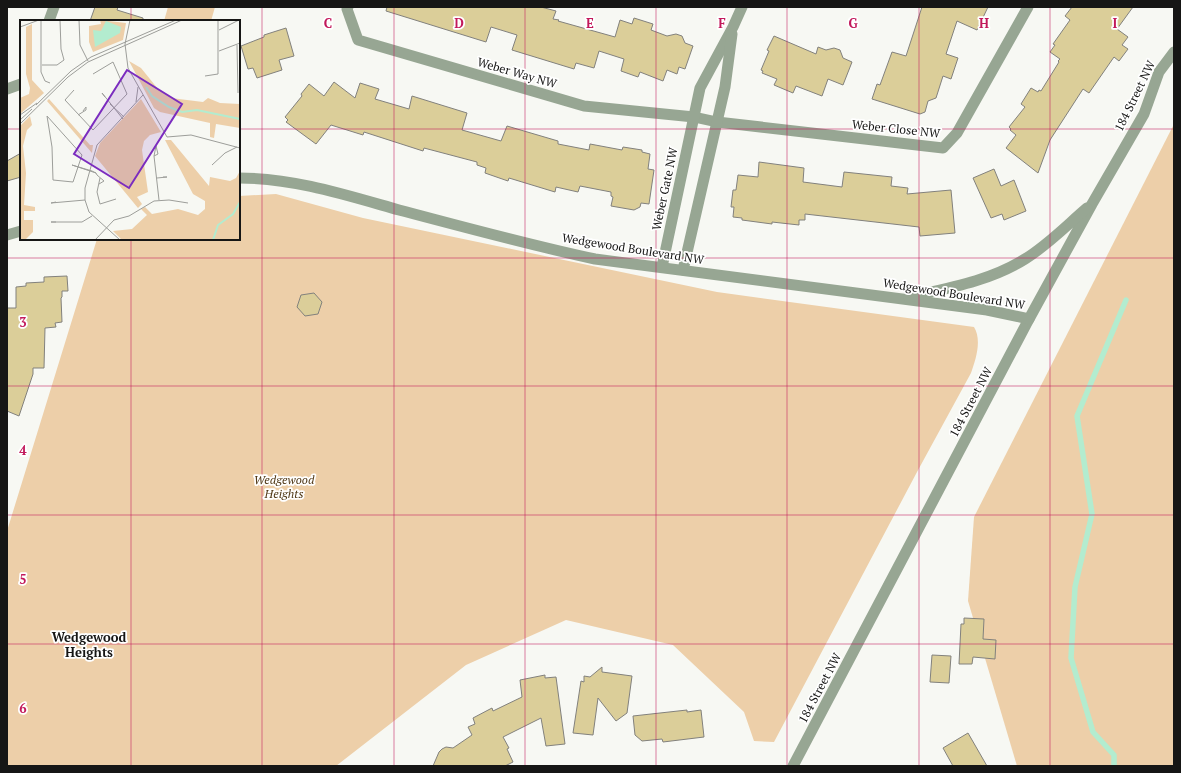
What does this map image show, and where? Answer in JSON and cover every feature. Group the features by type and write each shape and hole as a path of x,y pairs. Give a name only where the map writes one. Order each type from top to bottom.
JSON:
{"street":[{"path":"49,20 54,7"},
{"name":"Weber Way NW","path":"348,7 347,9 358,40 584,106 694,117 711,121"},
{"path":"683,270 711,121 725,87 733,27 742,7"},
{"name":"Weber Close NW","path":"711,121 944,148 957,134 1028,7"},
{"name":"Weber Gate NW","path":"662,267 700,88 733,27"},
{"name":"184 Street NW","path":"793,766 1029,319 1092,204 1144,114 1159,72 1174,52"},
{"path":"7,89 20,84"},
{"name":"Wedgewood Boulevard NW","path":"240,178 261,178 330,191 537,247 595,259 987,310 1029,319"},
{"path":"901,299 975,282 1010,267 1039,249 1092,204"},
{"path":"7,235 20,231"}],"green space":[{"path":"168,7 215,7 211,20 164,20"},
{"path":"1174,124 1174,766 1017,766 968,601 974,517"},
{"name":"Wedgewood Heights","path":"276,194 363,218 717,292 974,327 978,338 978,344 971,373 774,742 754,741 744,712 673,645 566,620 466,665 336,766 7,766 7,531 97,240 240,240 240,196"}],"building":[{"path":"95,7 118,7 117,10 143,18 143,20 90,20"},
{"path":"387,7 541,7 556,11 553,19 615,37 620,20 632,24 634,18 653,24 651,30 667,36 676,34 682,36 685,43 693,46 685,69 679,67 677,74 667,70 663,81 640,72 638,77 621,71 624,59 599,51 594,68 576,63 574,69 512,50 517,35 491,27 486,42 386,11"},
{"path":"922,7 988,7 977,30 957,21 946,54 958,58 951,79 943,76 936,98 928,101 925,112 920,114 872,99 877,84 880,85 892,52 906,56"},
{"path":"1072,7 1133,7 1117,29 1128,37 1122,45 1128,49 1119,61 1114,57 1089,93 1083,89 1050,140 1038,173 1006,148 1016,135 1010,130 1011,129 1009,127 1025,107 1021,104 1031,88 1038,92 1039,90 1041,91 1059,62 1058,61 1060,59 1050,52 1055,45 1053,44 1070,20 1065,16"},
{"path":"286,28 294,56 279,60 282,70 257,78 253,68 248,69 241,46 264,37 264,35"},
{"path":"774,36 816,54 818,47 826,50 834,48 840,50 843,58 852,62 843,85 828,79 822,96 796,86 793,93 774,85 777,79 762,73 763,71 761,70 769,51 767,50"},
{"path":"334,82 355,98 360,83 379,89 375,99 409,109 412,96 467,113 462,130 501,141 507,126 558,141 558,144 589,150 590,144 622,150 623,147 642,150 642,152 650,154 648,169 654,170 649,204 641,203 640,207 634,210 611,206 613,197 611,196 611,192 580,186 578,192 556,187 555,192 509,178 508,181 485,173 486,168 477,165 477,162 424,148 423,151 364,132 363,135 331,125 316,144 286,122 288,120 285,117 302,96 301,94 309,84 324,96"},
{"path":"20,154 20,177 7,181 7,161"},
{"path":"759,162 804,168 803,182 842,187 844,172 892,177 891,186 908,188 907,194 951,190 955,233 920,236 919,227 805,214 805,220 799,220 799,225 772,222 772,224 742,220 742,218 733,217 734,207 731,207 733,190 736,190 738,175 758,177"},
{"path":"994,169 1001,186 1014,180 1026,211 1004,220 1002,214 991,218 973,178"},
{"path":"67,276 68,291 62,291 61,298 62,322 55,323 56,327 45,328 44,368 33,368 33,374 19,416 7,411 7,308 16,308 16,287 26,286 26,283 44,282 44,277"},
{"path":"314,293 322,302 318,314 305,316 297,307 301,295"},
{"path":"964,618 984,619 983,639 996,640 995,659 973,657 972,664 959,664 961,624 964,624"},
{"path":"932,655 951,656 949,683 930,682"},
{"path":"602,667 602,672 632,676 627,713 616,721 598,698 593,735 573,733 581,681 584,682 584,676 590,677"},
{"path":"545,675 545,678 556,677 565,744 546,746 541,718 503,737 509,748 507,749 513,762 505,766 433,766 439,752 442,749 446,747 453,748 472,735 468,727 475,724 473,718 492,708 493,711 522,697 520,680"},
{"path":"687,710 687,712 701,710 704,737 663,742 662,739 642,741 635,735 633,716"},
{"path":"968,733 987,766 953,766 943,748"}],"waterway":[{"path":"1114,766 1114,755 1093,732 1071,658 1075,587 1092,514 1077,416 1126,300"}],"district":[{"name":"Wedgewood Heights","path":"89,644"}]}
